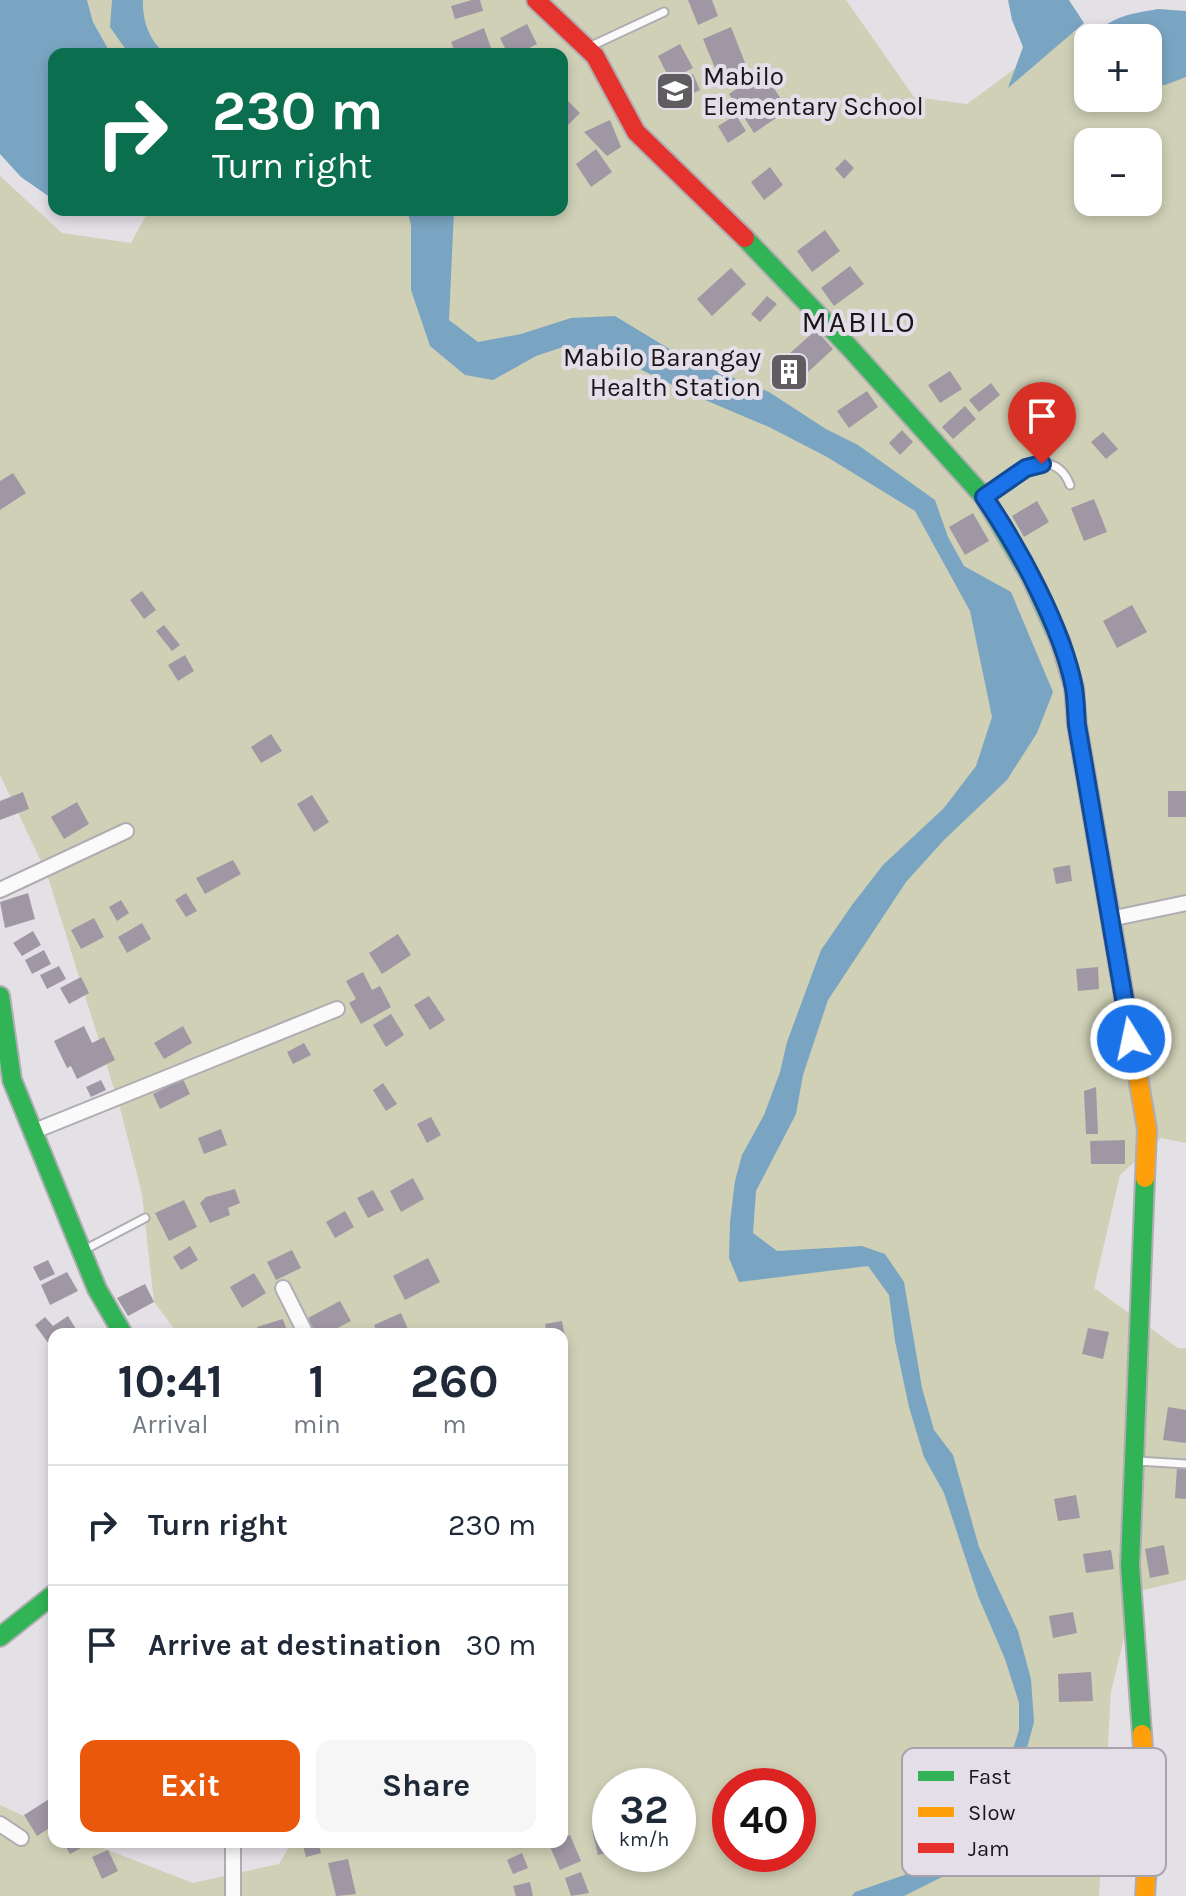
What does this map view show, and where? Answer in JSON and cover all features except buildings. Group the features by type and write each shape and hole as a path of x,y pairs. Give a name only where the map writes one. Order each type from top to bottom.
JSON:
{"street":[{"path":"536,0 595,56 636,132 707,199 849,347 984,497 1031,577 1063,648 1074,687 1077,725 1147,1129 1130,1565 1143,1748"},
{"path":"0,890 126,831"},
{"path":"1110,919 1186,903"},
{"path":"0,996 9,1041 8,1062 12,1080 97,1289 120,1328"},
{"path":"32,1132 337,1009"},
{"path":"283,1288 303,1328"},
{"path":"0,1637 48,1599"},
{"path":"0,1824 21,1838"},
{"path":"233,1848 233,1896"},
{"path":"1145,1896 1146,1876"}],"lane":[{"path":"587,48 664,12"},
{"path":"984,497 1026,468 1042,464 1053,466 1065,474 1070,485"},
{"path":"82,1251 145,1218"},
{"path":"1134,1461 1186,1464"}],"green space":[{"path":"87,0 846,0 914,97 967,104 1065,32 1074,33 1074,112 1162,112 1162,40 1186,43 1186,1143 1161,1138 1120,1175 1094,1288 1178,1348 1186,1348 1186,1580 1135,1592 1111,1692 1108,1748 902,1748 902,1876 1100,1876 1099,1896 0,1896 0,1805 48,1827 48,1848 103,1848 193,1883 279,1864 288,1848 568,1848 568,1328 174,1328 154,1302 142,1194 120,1108 47,874 0,775 0,176 62,233 131,243 146,216 568,216 568,48 108,48 93,22"}],"water":[{"path":"0,0 87,0 93,22 108,48 48,48 48,196 21,177 0,154"},
{"path":"112,0 143,0 148,30 161,48 125,48 110,27"},
{"path":"1008,0 1069,0 1084,23 1074,24 1074,32 1008,88 1023,47"},
{"path":"1158,9 1186,11 1186,77 1162,85 1162,24 1109,24 1132,14"},
{"path":"409,216 454,216 449,320 478,342 521,334 571,318 615,316 686,359 769,392 826,429 858,445 935,500 948,537 964,566 1011,592 1053,692 1037,733 1007,780 944,840 906,882 828,1000 803,1075 796,1114 756,1191 753,1233 777,1251 862,1246 885,1254 904,1282 922,1388 934,1430 953,1455 979,1547 1018,1631 1031,1679 1034,1722 1027,1748 1013,1748 1019,1730 1019,1703 1005,1659 978,1596 944,1493 924,1457 909,1407 889,1295 868,1266 739,1282 729,1258 735,1181 742,1155 764,1115 821,950 883,865 944,808 976,766 992,717 970,611 915,511 827,457 769,427 615,357 566,346 536,356 493,380 465,375 430,346 411,290"},
{"path":"902,1876 944,1876 904,1896 852,1896 855,1892"}],"traffic: fast":[{"path":"745,238 849,347 984,497 1031,577 1060,641"},
{"path":"0,996 12,1080 97,1289 120,1328"},
{"path":"1142,1734 1130,1565 1145,1178"},
{"path":"0,1637 48,1599"}],"traffic: slow":[{"path":"1060,641 1074,687 1077,725 1147,1129 1145,1178"},
{"path":"1142,1734 1143,1748"},
{"path":"1145,1896 1146,1876"}],"traffic: jam":[{"path":"536,0 595,56 636,132 745,238"}],"place":[{"name":"Mabilo Elementary School","path":"675,91"},
{"name":"Mabilo Barangay Health Station","path":"789,372"}],"district":[{"name":"MABILO","path":"859,322"}],"route":[{"path":"1042,464 1026,468 984,497 1031,577 1063,648 1074,687 1077,725 1131,1039"}]}
